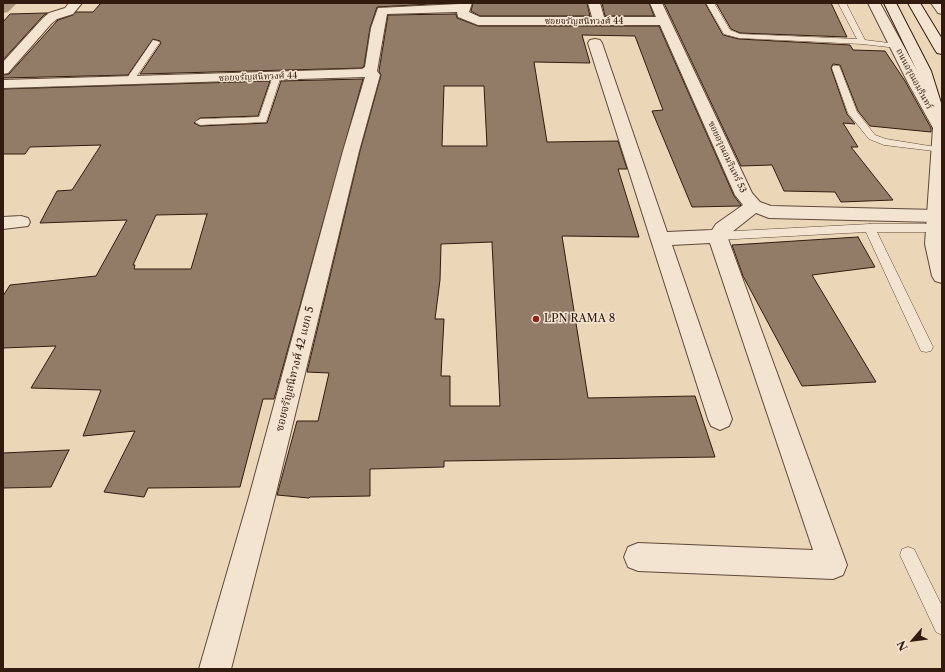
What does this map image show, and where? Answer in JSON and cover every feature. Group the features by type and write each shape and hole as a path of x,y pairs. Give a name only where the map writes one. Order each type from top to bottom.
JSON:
{"street":[{"path":"3,70 47,21 53,16 70,11 76,3"},
{"path":"594,3 599,21"},
{"name":"ถนนอรุณอมรินทร์","path":"874,3 941,128"},
{"path":"914,3 942,50"},
{"path":"930,3 942,21"},
{"path":"937,3 942,10"},
{"name":"ซอยอรุณอมรินทร์ 53","path":"657,4 744,195 754,206"},
{"name":"ซอยจรัญสนิทวงศ์ 44","path":"3,84 277,76 368,71 372,67 380,7 464,6 462,14 478,21 666,21"},
{"path":"893,7 924,71 941,128 935,244 942,276"},
{"path":"595,43 720,419"},
{"name":"ซอยจรัญสนิทวงศ์ 42 แยก 5","path":"214,669 262,497 351,151 373,75 368,71"},
{"path":"717,236 723,228 754,206 769,212 936,222"},
{"path":"660,239 717,236"},
{"path":"638,557 833,565 717,236"}],"lane":[{"path":"710,3 727,32 739,36 862,42 897,46"},
{"path":"842,3 862,42"},
{"path":"129,81 156,42"},
{"path":"836,68 853,113 872,138 884,142 940,150"},
{"path":"200,122 263,120 277,76"},
{"path":"717,236 870,228 936,222"},
{"path":"870,228 926,347"},
{"path":"908,555 942,626"}],"building":[{"path":"101,3 449,3 377,7 370,28 364,66 362,68 140,74 161,43 160,41 153,39 128,75 3,78 3,75 9,74 58,20 73,15 76,12 93,12"},
{"path":"473,3 587,3 590,16 480,16 471,11"},
{"path":"602,3 649,3 654,16 605,16"},
{"path":"664,3 705,3 723,35 739,39 850,45 853,50 885,51 905,81 931,128 931,132 870,126 858,111 840,65 833,64 831,68 847,114 855,124 843,123 858,147 851,147 893,200 841,202 835,192 784,191 772,165 741,166"},
{"path":"716,3 831,3 847,37 740,33 731,29"},
{"path":"47,13 3,60 3,22 10,14"},
{"path":"456,14 457,18 478,26 659,26 734,196 741,205 740,206 692,207 652,111 663,110 635,36 582,35 590,63 534,62 547,142 618,141 627,169 618,169 639,237 562,236 588,398 695,396 715,457 444,461 444,467 370,469 370,496 309,498 277,495 297,421 318,421 329,373 307,372 360,151 381,75 379,71 388,15","holes":["444,86 484,86 487,146 442,146","492,242 500,406 450,406 450,376 441,376 444,319 435,319 440,280 441,244"]},
{"path":"363,79 274,399 263,399 240,487 148,488 144,497 104,492 135,431 83,436 101,390 31,388 56,346 3,348 3,296 10,285 96,276 127,220 40,223 57,191 72,190 101,145 30,147 25,154 3,154 3,89 270,81 258,116 200,118 194,123 200,126 267,123 281,81","holes":["207,214 191,269 134,269 135,265 133,265 156,215"]},
{"path":"858,237 875,267 812,275 876,382 802,386 743,276 732,245"},
{"path":"69,450 51,487 3,488 3,453"}],"waterway":[{"path":"3,9 10,3"}],"place":[{"name":"LPN RAMA 8","path":"536,319"}]}
